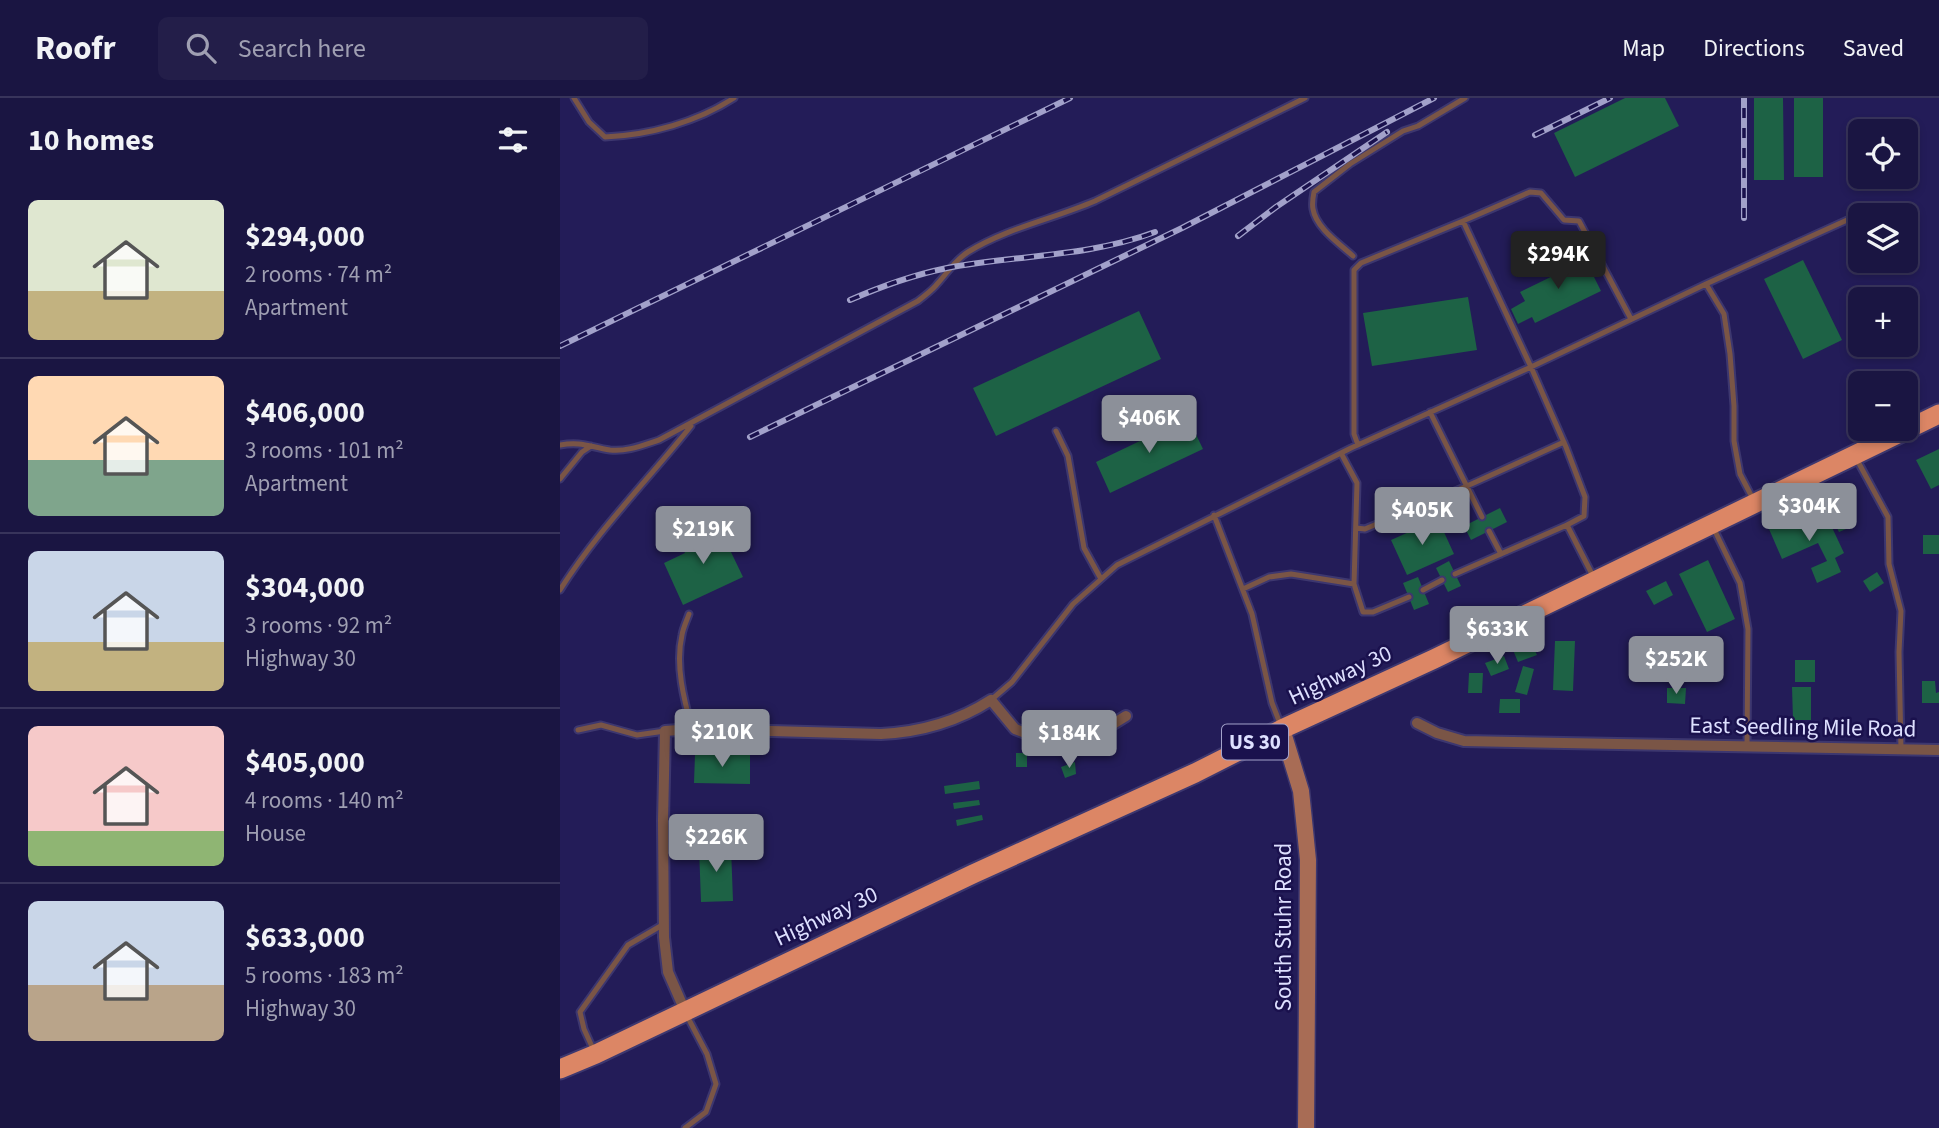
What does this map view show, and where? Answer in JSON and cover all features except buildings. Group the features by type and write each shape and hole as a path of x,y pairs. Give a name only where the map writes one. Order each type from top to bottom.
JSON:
{"highway":[{"name":"Highway 30","path":"563,1069 973,874 1195,773 1939,414"}],"main road":[{"name":"South Stuhr Road","path":"1282,729 1301,791 1308,860 1306,1128"}],"street":[{"path":"685,1011 668,972 664,924 665,731 692,729 902,733 938,726 991,699 1015,729 1028,734 1070,737 1097,734 1126,716"},
{"name":"East Seedling Mile Road","path":"1417,723 1437,733 1464,741 1939,750"}],"lane":[{"path":"574,98 589,122 606,137 668,127 718,109 734,98"},
{"path":"560,443 581,443 613,450 634,449 659,440 918,301 937,285 949,268 966,253 1010,230 1065,214 1095,201 1304,98"},
{"path":"1353,256 1318,221 1313,209 1314,192 1350,164 1403,131 1418,126 1465,98"},
{"path":"1358,445 1354,434 1354,270 1361,263 1530,192 1541,193 1564,220 1579,221 1631,319"},
{"path":"991,699 1012,682 1073,604 1117,565 1341,453 1848,220"},
{"path":"1455,574 1584,516 1585,498 1531,367 1463,222"},
{"path":"1706,284 1724,314 1731,367 1734,441 1740,474 1755,503"},
{"path":"1430,412 1482,517"},
{"path":"560,590 575,565 619,510 694,423"},
{"path":"1056,431 1069,456 1084,548 1101,579"},
{"path":"1356,528 1365,529 1564,442"},
{"path":"560,479 591,445"},
{"path":"1341,453 1357,483 1354,584 1363,612 1373,612 1409,597"},
{"path":"1854,455 1888,517 1889,564 1901,611 1901,750"},
{"path":"1214,515 1252,614 1272,704 1282,729"},
{"path":"1712,524 1740,583 1748,629 1747,747"},
{"path":"1567,525 1595,581"},
{"path":"1489,531 1501,554"},
{"path":"1242,589 1269,577 1291,574 1354,584"},
{"path":"1423,590 1442,580"},
{"path":"689,614 681,636 680,666 684,700 692,729"},
{"path":"578,730 601,725 637,735 665,731"},
{"path":"596,1054 584,1029 580,1012 628,945 664,924"},
{"path":"685,1011 707,1054 716,1084 706,1112 685,1128"}],"railway":[{"path":"560,346 1070,98"},
{"path":"750,437 1182,228 1434,98"},
{"path":"1535,135 1610,98"},
{"path":"1744,98 1744,218"},
{"path":"1238,236 1387,132"},
{"path":"850,300 898,281 934,271 1078,251 1155,232"}]}
